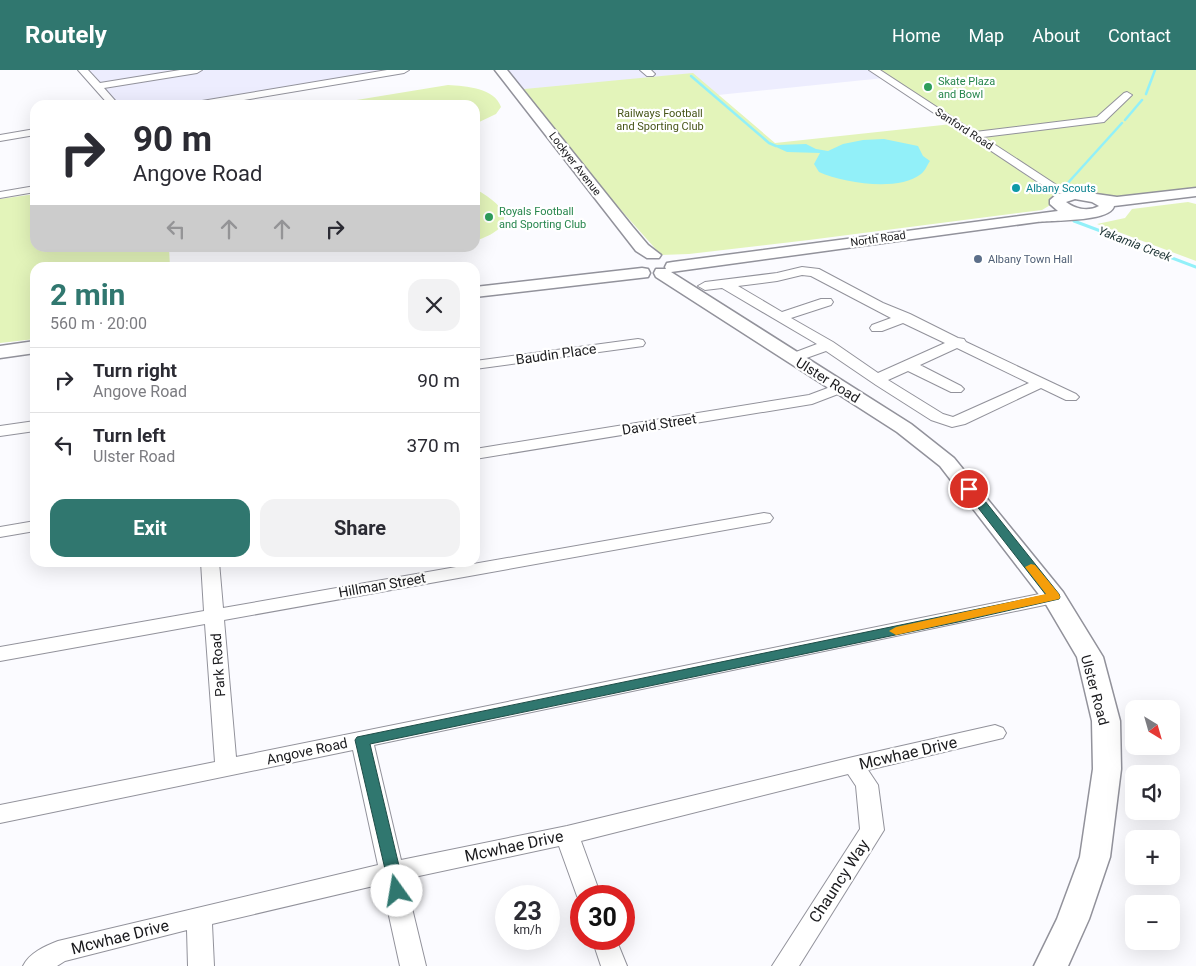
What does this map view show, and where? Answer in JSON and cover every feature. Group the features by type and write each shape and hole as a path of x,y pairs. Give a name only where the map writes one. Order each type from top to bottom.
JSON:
{"main road":[{"name":"Lockyer Avenue","path":"495,70 651,264"},
{"name":"Lockyer Avenue","path":"501,70 642,248 651,264"},
{"path":"1103,205 1196,192"},
{"name":"North Road","path":"480,291 651,264 1044,216 1099,213 1103,205 1075,195 1057,197 1047,211 677,258 651,264"},
{"path":"1057,197 1068,210 1084,213"},
{"path":"1103,205 1196,197"},
{"name":"Ulster Road","path":"651,264 793,358 904,428 947,462 1054,597 1090,657 1106,721 1107,769 1095,857 1073,919 1051,966"},
{"path":"0,352 30,348"}],"street":[{"path":"84,70 110,100"},
{"path":"98,86 197,70"},
{"path":"226,100 404,70"},
{"name":"Sanford Road","path":"874,70 973,134 1057,197"},
{"path":"973,134 1100,120 1127,95"},
{"path":"0,138 30,133"},
{"path":"0,195 30,191"},
{"path":"705,286 802,271 814,272 878,306 1071,396"},
{"path":"725,284 828,345 877,379 937,416 952,422 959,421 1042,382"},
{"path":"779,317 826,302"},
{"path":"877,328 904,317"},
{"path":"877,379 958,342"},
{"name":"Baudin Place","path":"480,364 638,343"},
{"path":"793,358 828,345"},
{"path":"908,365 956,389"},
{"name":"David Street","path":"480,453 812,399 841,388"},
{"path":"0,431 30,427"},
{"name":"Hillman Street","path":"0,654 764,518"},
{"path":"0,532 30,527"},
{"name":"Park Road","path":"210,567 226,768"},
{"name":"Angove Road","path":"0,814 1054,597"},
{"name":"Mcwhae Drive","path":"36,966 58,952 199,917 392,872 567,836 853,765 995,733"},
{"path":"362,740 413,966"},
{"name":"Chauncy Way","path":"784,966 872,830 867,785 853,765"},
{"path":"567,836 585,885"},
{"path":"199,917 201,966"},
{"path":"608,950 614,966"}],"shaded area":[{"path":"86,70 397,70 219,100 113,100"},
{"path":"505,70 872,70 884,78 718,95 519,89"}],"green space":[{"path":"878,70 1196,70 1196,190 1121,200 1066,191"},
{"name":"Railways Football and Sporting Club","path":"693,73 775,143 952,124 1052,193 1054,197 1052,204 1042,210 809,240 689,254 661,255 514,90"},
{"path":"448,85 479,89 493,96 501,107 496,114 480,122 480,100 356,100"},
{"name":"Royals Football and Sporting Club","path":"480,192 495,203 504,216 503,223 498,230 480,239"},
{"path":"30,195 30,252 169,252 170,262 30,262 30,340 0,343 0,199"},
{"path":"1188,202 1196,204 1196,261 1097,224 1125,218 1132,209"}],"water":[{"path":"884,139 918,146 923,156 930,161 924,171 911,180 899,183 871,184 856,182 819,172 814,164 820,153 787,152 776,147 777,145 806,144 816,149 828,151 843,144 863,140"}],"waterway":[{"name":"Yakamia Creek","path":"1146,94 1155,70"},
{"path":"691,76 769,143 776,146"},
{"name":"Yakamia Creek","path":"1125,120 1142,100"},
{"name":"Yakamia Creek","path":"1066,185 1122,123"},
{"name":"Yakamia Creek","path":"1074,221 1196,267"}],"slow traffic":[{"path":"896,631 1054,597 1031,567"}],"place":[{"name":"Skate Plaza and Bowl","path":"928,87"},
{"name":"Albany Scouts","path":"1016,188"},
{"name":"Royals Football and Sporting Club","path":"489,217"},
{"name":"Albany Town Hall","path":"978,259"}],"route":[{"path":"397,891 362,740 1054,597 969,489"}]}
